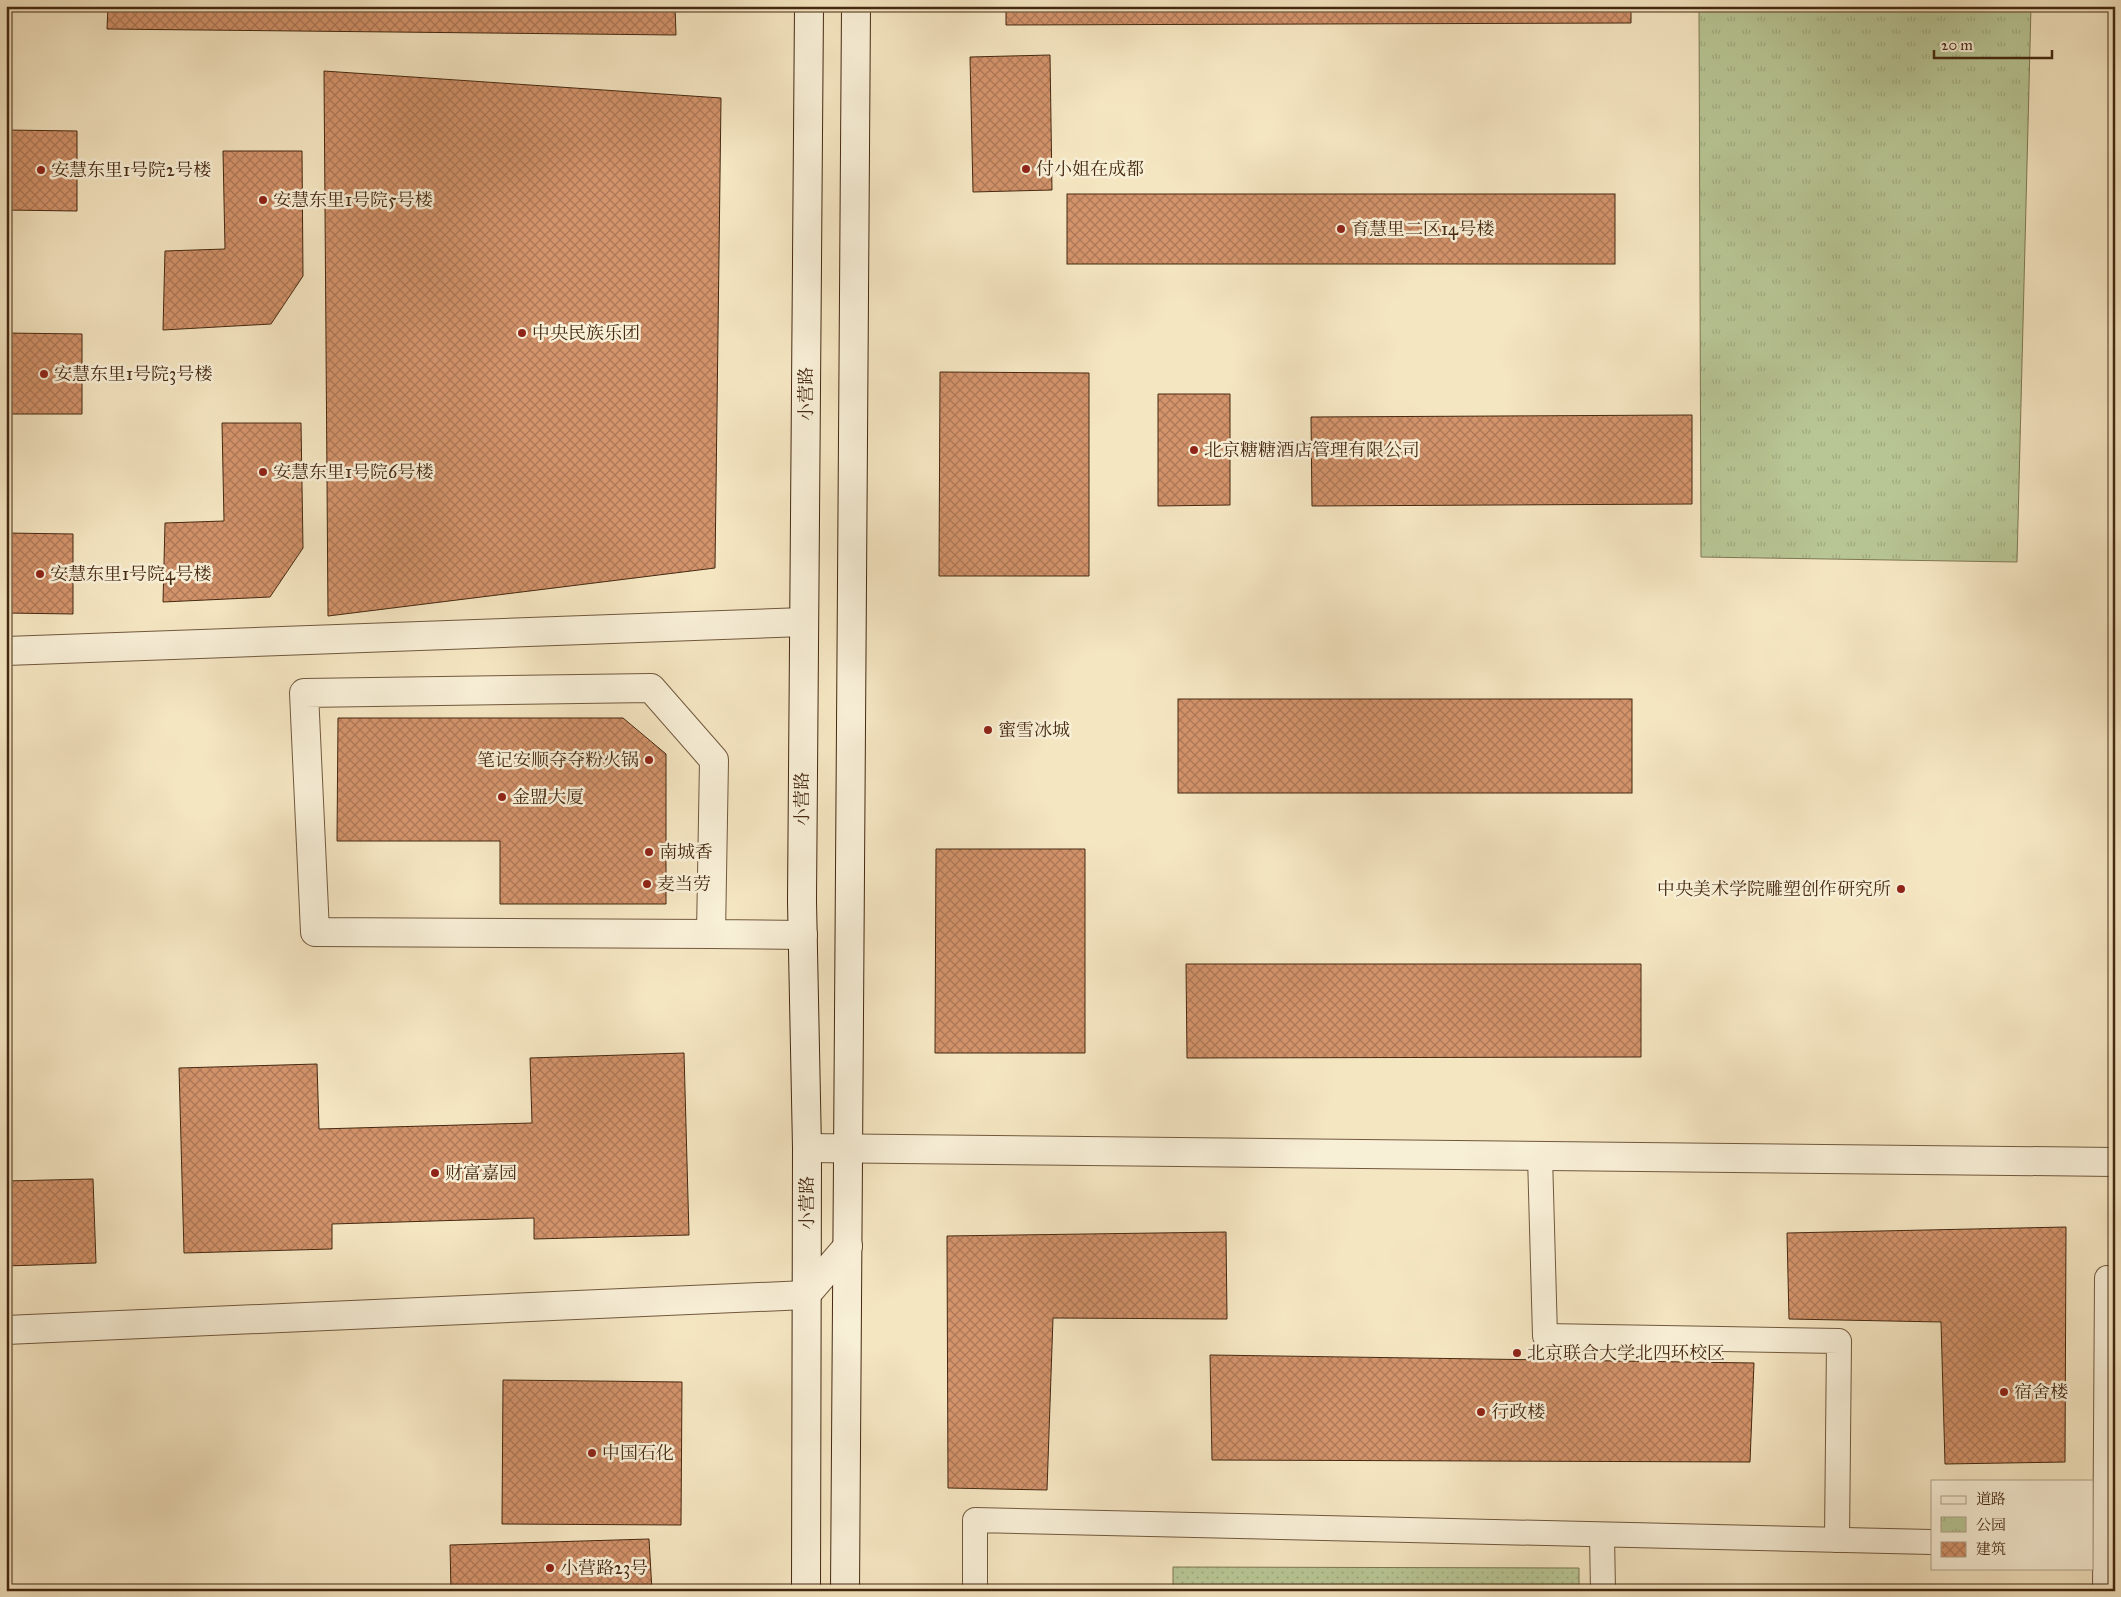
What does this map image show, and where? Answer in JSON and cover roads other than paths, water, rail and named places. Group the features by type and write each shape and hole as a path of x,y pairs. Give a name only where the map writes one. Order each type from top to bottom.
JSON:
{"street":[{"name":"小营路","path":"806,1591 807,1148 803,935 808,6"},
{"path":"845,1591 856,6"},
{"path":"6,651 804,622"},
{"path":"711,934 714,760 651,688 304,693 315,932 803,935"},
{"path":"807,1148 2115,1162"},
{"path":"6,1330 806,1295 848,1246"}],"lane":[{"path":"1540,1156 1545,1336 1840,1340 1838,1540"},
{"path":"2105,1591 2099,1545 2107,1278"},
{"path":"975,1591 975,1520 1931,1542"},
{"path":"1602,1535 1603,1591"}],"place":[{"name":"付小姐在成都","path":"1026,169"},
{"name":"安慧东里1号院2号楼","path":"41,170"},
{"name":"安慧东里1号院5号楼","path":"263,200"},
{"name":"育慧里二区14号楼","path":"1341,229"},
{"name":"中央民族乐团","path":"522,333"},
{"name":"安慧东里1号院3号楼","path":"44,374"},
{"name":"北京糖糖酒店管理有限公司","path":"1194,450"},
{"name":"安慧东里1号院6号楼","path":"263,472"},
{"name":"安慧东里1号院4号楼","path":"40,574"},
{"name":"蜜雪冰城","path":"988,730"},
{"name":"笔记安顺夺夺粉火锅","path":"649,760"},
{"name":"金盟大厦","path":"502,797"},
{"name":"南城香","path":"649,852"},
{"name":"麦当劳","path":"647,884"},
{"name":"中央美术学院雕塑创作研究所","path":"1901,889"},
{"name":"财富嘉园","path":"435,1173"},
{"name":"北京联合大学北四环校区","path":"1517,1353"},
{"name":"宿舍楼","path":"2004,1392"},
{"name":"行政楼","path":"1481,1412"},
{"name":"中国石化","path":"592,1453"},
{"name":"小营路23号","path":"550,1568"}]}
